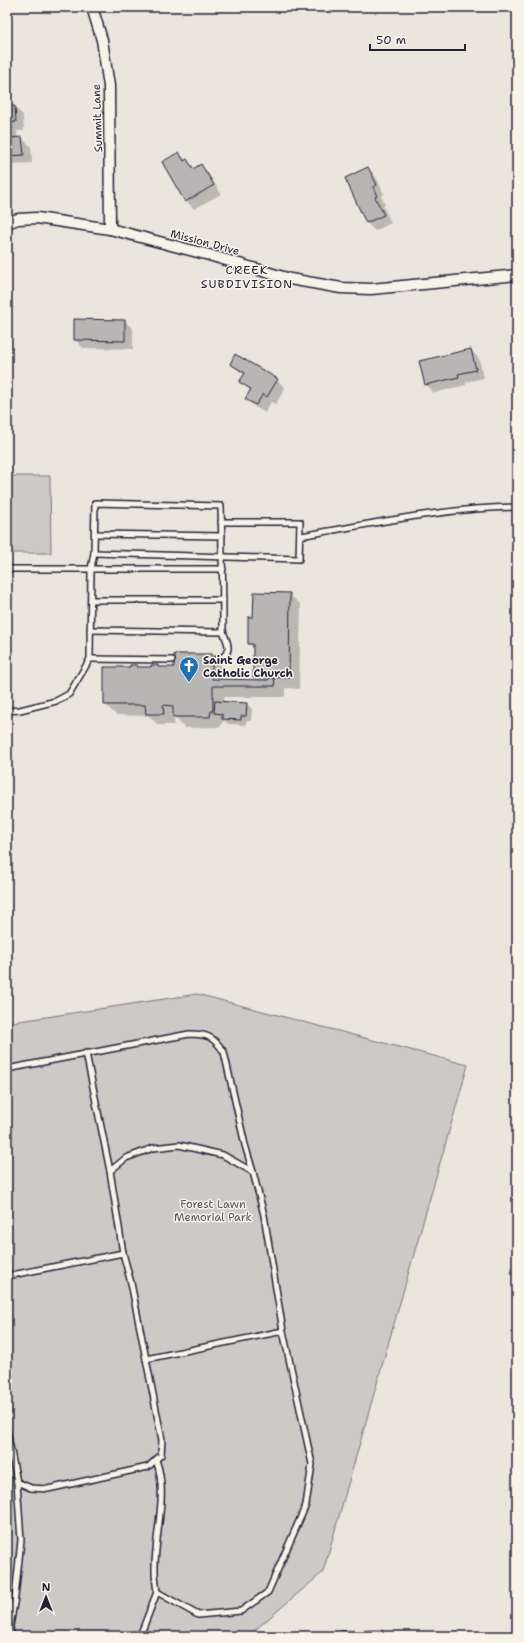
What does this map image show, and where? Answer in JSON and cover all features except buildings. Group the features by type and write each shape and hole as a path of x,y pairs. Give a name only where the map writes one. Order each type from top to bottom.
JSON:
{"street":[{"name":"Summit Lane","path":"92,7 102,40 108,86 110,229"},
{"name":"Mission Drive","path":"7,223 37,218 110,229 290,278 341,288 371,289 517,274"}],"lane":[{"path":"7,711 20,710 56,701 69,694 90,659 91,569 94,553 95,503 221,506 223,632 228,642 228,651 223,658 215,660"},
{"path":"300,536 443,512 517,507"},
{"path":"94,553 299,559 300,522 221,522"},
{"path":"95,534 222,536"},
{"path":"7,569 223,569"},
{"path":"91,600 223,600"},
{"path":"90,630 223,632"},
{"path":"90,659 172,660"},
{"path":"7,1069 189,1034 204,1034 216,1040 224,1052 245,1146 264,1215 283,1331 312,1464 306,1505 268,1592 241,1611 198,1615 157,1592"},
{"path":"17,1482 31,1488 48,1489 148,1467 161,1455 162,1440 131,1283 123,1253 110,1171 86,1054"},
{"path":"110,1171 126,1158 152,1148 179,1146 223,1155 253,1172"},
{"path":"7,1276 123,1253"},
{"path":"146,1359 283,1331"},
{"path":"7,1431 17,1482 21,1540 15,1597 10,1626 11,1636"},
{"path":"140,1636 157,1592 154,1570 160,1514 160,1472 156,1460"}],"green space":[{"path":"7,476 50,476 51,553 7,553"},
{"name":"Forest Lawn Memorial Park","path":"197,994 468,1065 323,1572 248,1636 7,1636 7,1023"}],"place":[{"name":"Saint George Catholic Church","path":"189,683"}],"district":[{"name":"CREEK SUBDIVISION","path":"247,277"}]}
